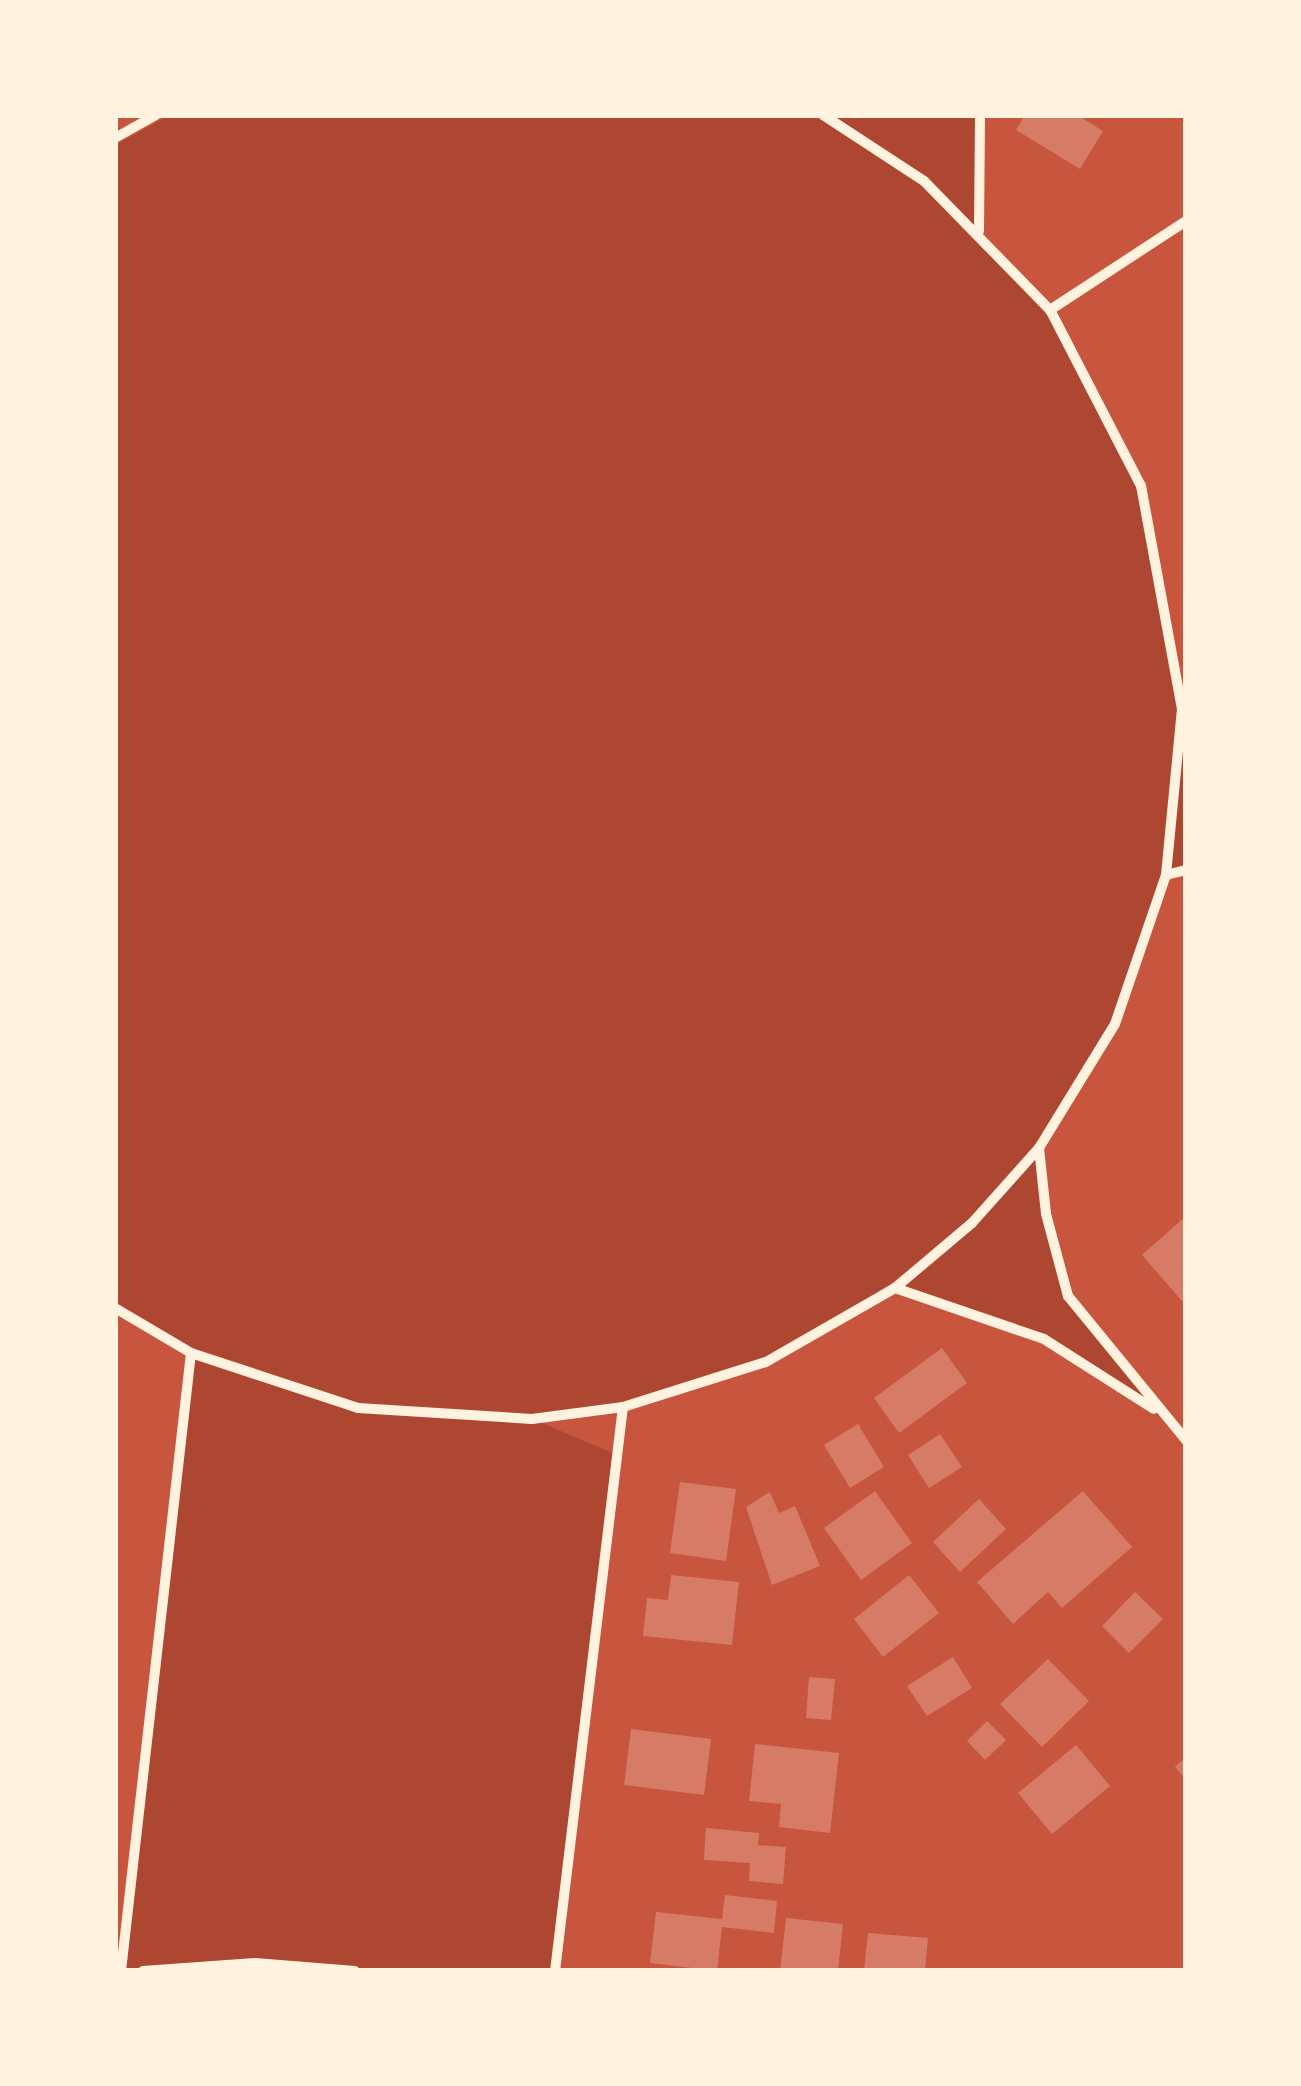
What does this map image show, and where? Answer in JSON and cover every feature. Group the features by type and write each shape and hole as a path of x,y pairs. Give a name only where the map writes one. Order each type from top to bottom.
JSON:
{"street":[{"path":"130,128 135,115"},
{"path":"115,138 156,115"},
{"path":"115,1308 191,1353 358,1408 532,1419 623,1408 766,1362 895,1288 972,1224 1039,1148 1115,1024 1166,874 1184,711 1141,486 1050,310 980,231 924,181 823,115"},
{"path":"980,115 980,231"},
{"path":"1050,310 1186,220"},
{"path":"1166,874 1186,870"},
{"path":"1039,1148 1046,1214 1068,1296 1186,1440"},
{"path":"895,1288 1044,1339 1163,1416"},
{"path":"121,1971 191,1353"},
{"path":"554,1971 623,1408"},
{"path":"142,1971 255,1964 355,1971"}],"shaded area":[{"path":"170,115 816,115 903,168 823,115 980,115 979,231 1050,310 1141,486 1186,712 1186,870 1166,875 1115,1024 1038,1147 1046,1214 1068,1296 1163,1415 1044,1339 895,1288 954,1237 811,1341 623,1407 535,1420 615,1454 555,1971 120,1971 191,1354 115,1308 115,145"}],"building":[{"path":"1025,115 1077,115 1103,131 1080,169 1016,130"},
{"path":"1186,1216 1186,1297 1182,1301 1142,1255"},
{"path":"942,1348 967,1383 899,1433 874,1398"},
{"path":"858,1424 884,1467 850,1488 824,1445"},
{"path":"940,1434 962,1467 929,1488 908,1455"},
{"path":"680,1482 736,1489 726,1561 670,1553"},
{"path":"875,1491 912,1543 861,1580 824,1528"},
{"path":"1083,1491 1132,1547 1062,1608 1048,1592 1013,1624 977,1582"},
{"path":"770,1492 779,1513 795,1506 820,1566 772,1585 746,1507"},
{"path":"979,1499 1006,1529 960,1572 933,1542"},
{"path":"671,1575 739,1582 732,1645 643,1636 647,1598 668,1600"},
{"path":"909,1575 939,1613 883,1657 854,1619"},
{"path":"1135,1592 1163,1619 1129,1653 1102,1626"},
{"path":"953,1657 972,1688 927,1716 907,1686"},
{"path":"1048,1659 1089,1701 1042,1747 1000,1704"},
{"path":"809,1677 835,1679 831,1720 806,1718"},
{"path":"987,1721 1006,1740 985,1760 967,1741"},
{"path":"631,1729 711,1739 704,1795 624,1785"},
{"path":"755,1744 839,1753 830,1833 779,1827 781,1804 749,1801"},
{"path":"1076,1745 1110,1786 1052,1834 1018,1793"},
{"path":"1186,1757 1186,1780 1175,1767"},
{"path":"706,1828 759,1833 758,1845 786,1847 783,1884 749,1881 750,1863 704,1860"},
{"path":"725,1895 777,1901 774,1933 722,1927 717,1971 650,1963 656,1912 722,1919"},
{"path":"786,1918 843,1924 838,1971 780,1971"},
{"path":"868,1933 928,1938 925,1971 864,1971"}]}
